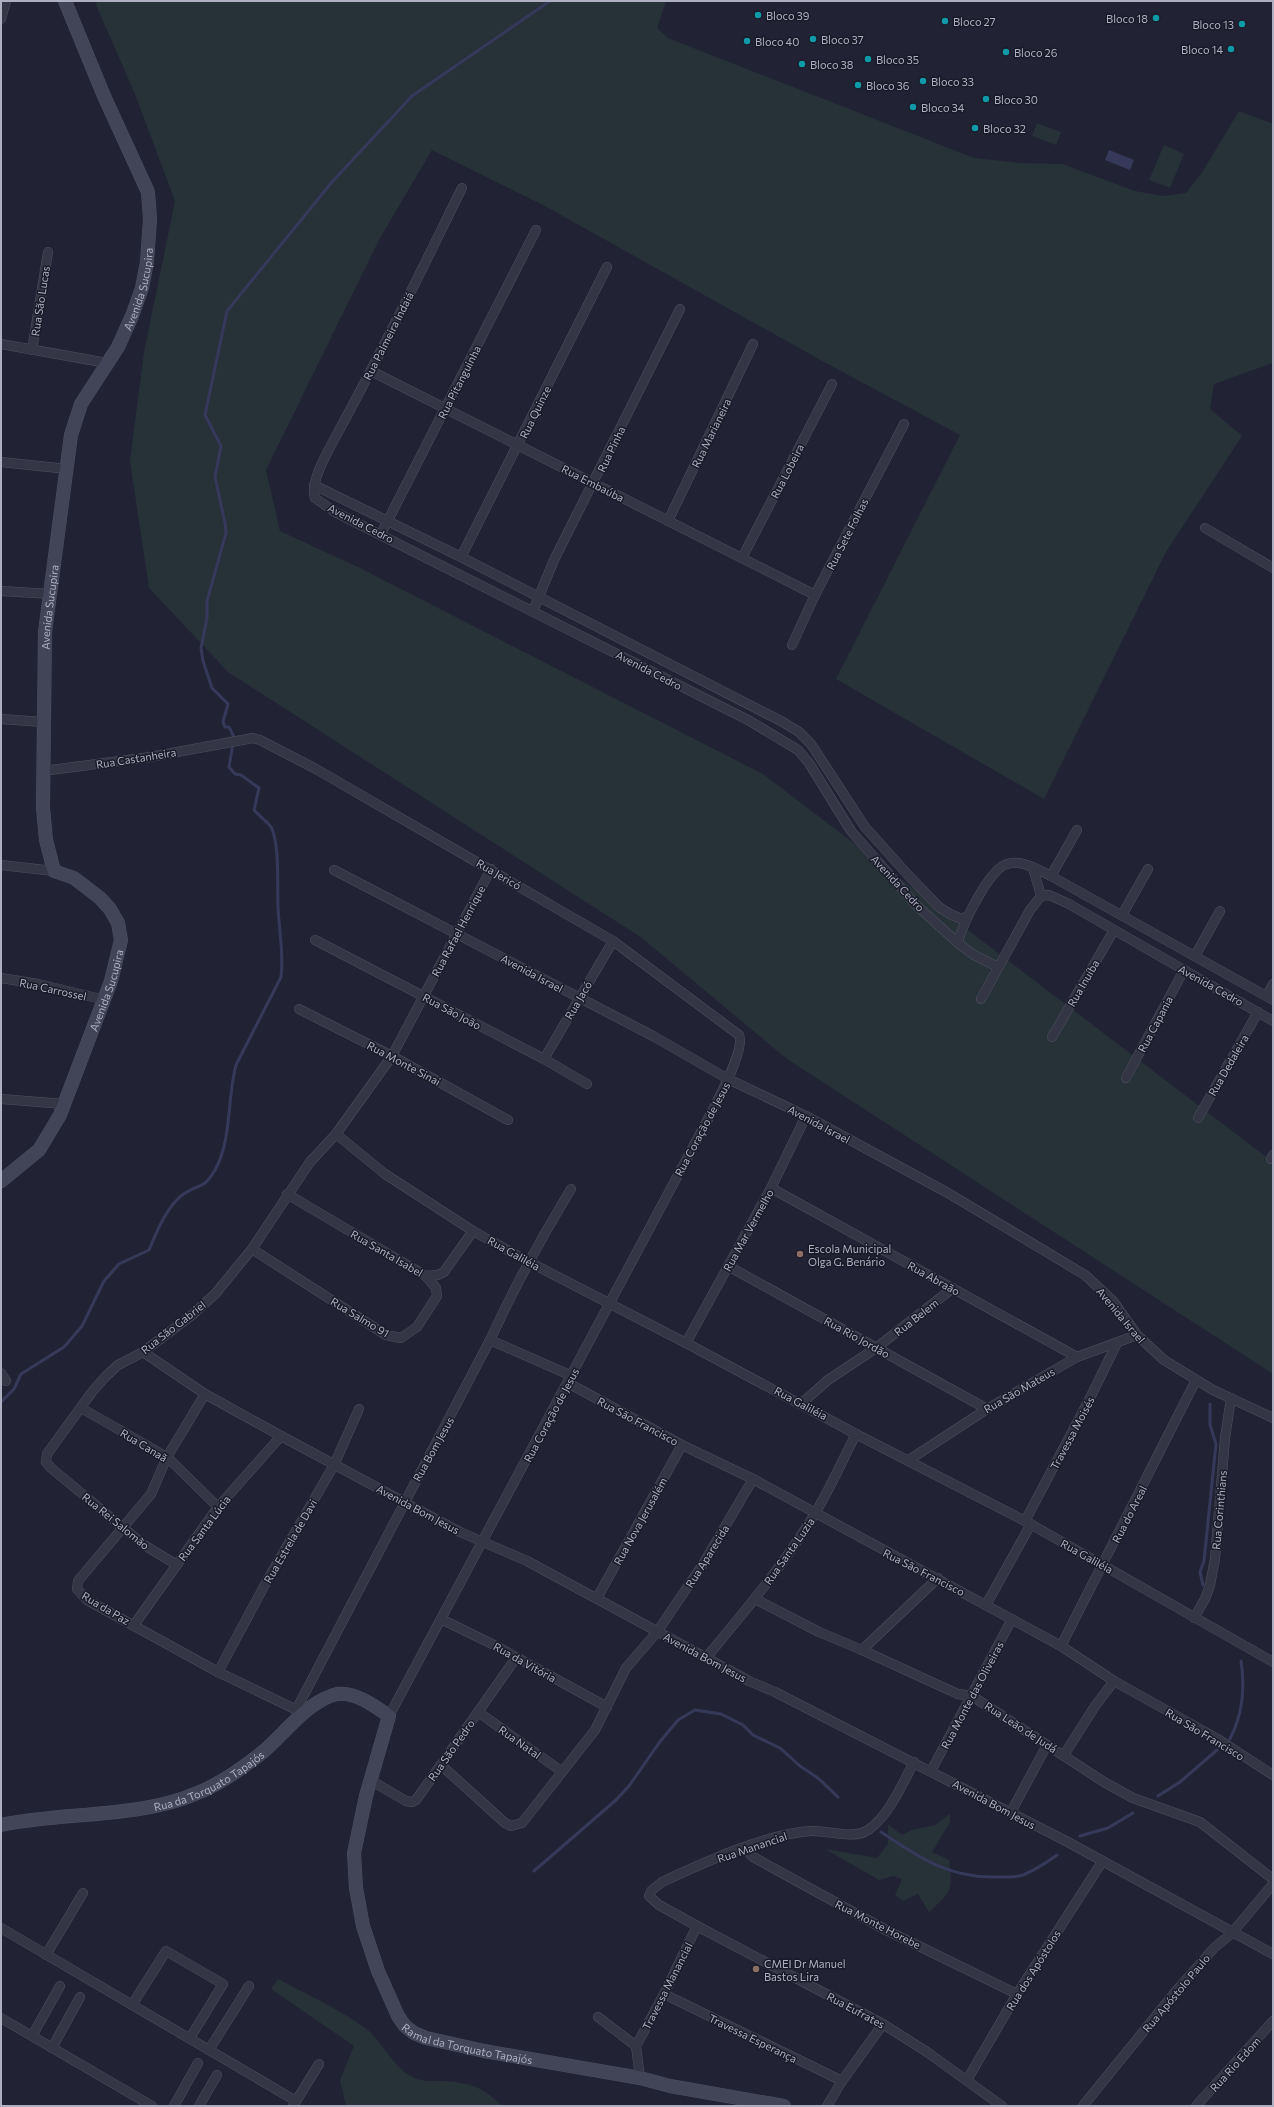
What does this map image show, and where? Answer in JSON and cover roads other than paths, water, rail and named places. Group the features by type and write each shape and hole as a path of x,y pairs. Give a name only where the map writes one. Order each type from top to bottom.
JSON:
{"street":[{"path":"1,20 6,1"},
{"name":"Avenida Sucupira","path":"1,1181 39,1150 56,1123 105,1000 115,968 121,940 118,923 110,909 88,887 74,878 54,871 46,840 43,771 45,632 71,435 77,412 126,332 142,288 149,241 148,192 104,96 65,1"},
{"name":"Rua Palmeira Indaiá","path":"314,484 325,458 371,371 462,188"},
{"name":"Rua Pitanguinha","path":"381,534 536,230"},
{"name":"Rua São Lucas","path":"32,350 48,252"},
{"name":"Rua Quinze","path":"461,557 607,266"},
{"name":"Rua Pinha","path":"533,611 554,560 680,309"},
{"path":"1,344 107,363"},
{"name":"Rua Marianeira","path":"668,521 753,344"},
{"name":"Rua Embaúba","path":"371,371 519,444 593,484 815,595"},
{"name":"Rua Lobeira","path":"742,558 832,384"},
{"name":"Rua Sete Folhas","path":"792,645 815,595 904,424"},
{"path":"1,462 67,469"},
{"name":"Avenida Cedro","path":"998,967 974,954 958,943 916,905 851,831 809,763 798,750 748,720 319,502 314,494 314,484 461,557 781,721 799,732 811,744 865,827 903,870 939,907 952,915 962,919 966,917 997,870 1007,864 1018,863 1051,876 1270,998"},
{"path":"1205,528 1273,568"},
{"path":"1,591 51,594"},
{"path":"707,700 714,687"},
{"path":"1,719 43,722"},
{"name":"Rua Jericó","path":"228,742 253,738 287,753 491,869 613,941 739,1035 741,1040 738,1052"},
{"name":"Rua Castanheira","path":"43,771 150,757 228,742"},
{"path":"841,815 853,809"},
{"path":"1051,876 1077,830"},
{"path":"1,865 54,871"},
{"path":"981,999 1030,910 1041,896 1039,882 1033,868"},
{"name":"Rua Rafael Henrique","path":"336,1134 392,1056 491,869"},
{"path":"1122,915 1148,869"},
{"name":"Avenida Israel","path":"334,870 653,1036 728,1079 806,1116 948,1194 1085,1275 1113,1301 1137,1336 1164,1360 1196,1380 1273,1418"},
{"name":"Avenida Cedro","path":"1041,896 1053,896 1273,1020"},
{"path":"1195,956 1220,911"},
{"path":"958,943 966,917"},
{"name":"Rua Inuíba","path":"1052,1037 1114,930"},
{"name":"Rua São João","path":"315,940 423,995 588,1084"},
{"name":"Rua Jacó","path":"544,1059 613,941"},
{"name":"Rua Capania","path":"1126,1078 1184,970"},
{"name":"Rua Carrossel","path":"1,978 38,984 105,1000"},
{"path":"1270,998 1273,984"},
{"name":"Rua Monte Sinai","path":"299,1009 392,1056 508,1120"},
{"name":"Rua Dedaleira","path":"1198,1118 1258,1012"},
{"name":"Rua Coração de Jesus","path":"370,1780 390,1716 728,1079 738,1052"},
{"path":"1,1099 64,1104"},
{"name":"Rua Mar Vermelho","path":"686,1342 771,1188 806,1116"},
{"name":"Rua São Gabriel","path":"57,1473 46,1462 47,1454 92,1392 118,1365 143,1352 192,1315 215,1294 252,1249 287,1194 310,1162 336,1134"},
{"name":"Rua Galiléia","path":"336,1134 385,1174 473,1231 609,1304 686,1342 802,1403 856,1434 1028,1522 1273,1662"},
{"name":"Rua Abraão","path":"771,1188 1077,1356"},
{"name":"Rua Bom Jesus","path":"299,1712 404,1502 490,1340 529,1262 571,1189"},
{"name":"Rua Santa Isabel","path":"287,1194 426,1276 438,1276 444,1272 473,1231"},
{"name":"Rua Salmo 91","path":"252,1249 386,1335 401,1338 418,1327 437,1296 436,1288 426,1276"},
{"name":"Rua Rio Jordão","path":"728,1266 987,1409"},
{"name":"Rua Belem","path":"802,1403 828,1380 876,1348 953,1288"},
{"name":"Rua São Mateus","path":"909,1460 987,1409 1077,1356 1137,1336"},
{"name":"Rua São Francisco","path":"490,1340 570,1379 682,1445 753,1479 894,1557 938,1578 1061,1646 1114,1681 1216,1738 1273,1775"},
{"name":"Travessa Moisés","path":"986,1605 1117,1343"},
{"name":"Avenida Bom Jesus","path":"143,1352 205,1394 334,1465 460,1532 521,1558 598,1598 749,1681 775,1692 1011,1812 1273,1954"},
{"path":"1,1373 6,1382"},
{"name":"Rua do Areal","path":"1061,1646 1196,1380"},
{"name":"Rua da Paz","path":"205,1394 167,1457 152,1494 76,1585 82,1596 218,1672 299,1712"},
{"name":"Rua Corinthians","path":"1194,1618 1208,1592 1215,1559 1225,1438 1231,1398"},
{"name":"Rua Canaã","path":"81,1408 167,1457 218,1507"},
{"name":"Rua Estrela de Davi","path":"218,1672 268,1579 334,1465 359,1409"},
{"name":"Rua Santa Luzia","path":"706,1658 755,1600 815,1514 856,1434"},
{"name":"Rua Santa Lúcia","path":"134,1625 218,1507 281,1436"},
{"name":"Rua Nova Jerusalém","path":"598,1598 682,1445"},
{"name":"Rua Rei Salomão","path":"57,1473 144,1545 177,1565"},
{"name":"Rua Aparecida","path":"441,1765 501,1820 511,1826 522,1823 595,1730 626,1668 658,1632 703,1564 753,1479"},
{"path":"862,1650 938,1578"},
{"name":"Rua Leão de Judá","path":"755,1600 819,1632 958,1694 972,1696 1047,1745 1133,1798 1200,1822 1273,1880"},
{"name":"Rua da Vitória","path":"441,1619 607,1707"},
{"name":"Rua Monte das Oliveiras","path":"931,1771 1012,1619"},
{"name":"Rua São Pedro","path":"370,1780 406,1801 412,1802 421,1794 516,1658"},
{"path":"1064,1755 1095,1706 1114,1681"},
{"name":"Rua da Torquato Tapajós","path":"1,1825 51,1817 158,1805 195,1794 232,1773 263,1751 299,1712 330,1697 342,1694 362,1700 390,1716"},
{"name":"Rua Natal","path":"478,1712 562,1771"},
{"path":"1011,1812 1047,1745"},
{"name":"Rua Manancial","path":"659,1905 649,1896 654,1888 682,1873 776,1836 796,1832 817,1831 845,1834 867,1831 884,1814 914,1762"},
{"name":"Ramal da Torquato Tapajós","path":"370,1780 354,1853 356,1888 363,1926 378,1971 398,2016 405,2026 414,2033 426,2038 470,2048 640,2078 670,2086 784,2106"},
{"name":"Rua Monte Horebe","path":"744,1848 753,1858 886,1930 1017,1994"},
{"name":"Rua dos Apóstolos","path":"966,2080 1017,1994 1102,1862"},
{"name":"Rua Apóstolo Paulo","path":"1083,2106 1177,1990 1214,1948 1232,1933 1273,1884"},
{"path":"46,1955 82,1893"},
{"name":"Rua Eufrates","path":"659,1905 883,2024 927,2052 1002,2106"},
{"name":"Travessa Manancial","path":"636,2046 664,1994 697,1926"},
{"path":"1,1928 190,2038 295,2103 319,2064"},
{"path":"132,2005 166,1950 223,1984 190,2038"},
{"path":"32,2036 60,1986"},
{"path":"209,2050 249,1986"},
{"name":"Travessa Esperança","path":"664,1994 842,2081"},
{"path":"52,2048 80,1996"},
{"path":"598,2017 636,2046 640,2078"},
{"path":"1,2018 152,2106"},
{"name":"Rua Rio Edom","path":"1196,2106 1273,2021"},
{"path":"827,2106 842,2081 883,2024"},
{"path":"174,2106 198,2063"},
{"path":"199,2106 216,2075"}],"water":[{"path":"1109,150 1134,160 1130,170 1105,160"}],"waterway":[{"path":"1,1402 14,1389 21,1374 64,1347 82,1326 104,1281 119,1264 149,1250 163,1219 173,1204 185,1193 208,1181 215,1170 224,1146 236,1065 281,977 282,959 278,907 278,866 274,834 270,825 254,810 259,788 241,775 235,774 229,767 234,737 229,727 225,727 223,722 228,704 212,688 203,661 201,648 207,618 207,601 226,533 215,477 221,446 205,415 227,311 332,182 412,96 550,1"},
{"path":"1203,1585 1200,1572 1204,1561 1216,1444 1210,1425 1210,1404"},
{"path":"1230,1739 1238,1720 1242,1701 1243,1681 1241,1661"},
{"path":"534,1871 616,1800 629,1786 659,1743 678,1720 695,1710 721,1714 743,1725 753,1735 780,1748 800,1766 818,1778 838,1797"},
{"path":"1158,1796 1180,1782 1217,1750"},
{"path":"1080,1836 1108,1828 1133,1813"},
{"path":"881,1832 933,1864 976,1876 1012,1877 1023,1875 1045,1864 1057,1855"}],"place":[{"name":"Bloco 39","path":"758,15"},
{"name":"Bloco 18","path":"1156,18"},
{"name":"Bloco 27","path":"945,21"},
{"name":"Bloco 13","path":"1242,24"},
{"name":"Bloco 37","path":"813,39"},
{"name":"Bloco 40","path":"747,41"},
{"name":"Bloco 14","path":"1231,49"},
{"name":"Bloco 26","path":"1006,52"},
{"name":"Bloco 35","path":"868,59"},
{"name":"Bloco 38","path":"802,64"},
{"name":"Bloco 33","path":"923,81"},
{"name":"Bloco 36","path":"858,85"},
{"name":"Bloco 30","path":"986,99"},
{"name":"Bloco 34","path":"913,107"},
{"name":"Bloco 32","path":"975,128"},
{"name":"Escola Municipal Olga G. Benário","path":"800,1254"},
{"name":"CMEI Dr Manuel Bastos Lira","path":"756,1969"}]}
